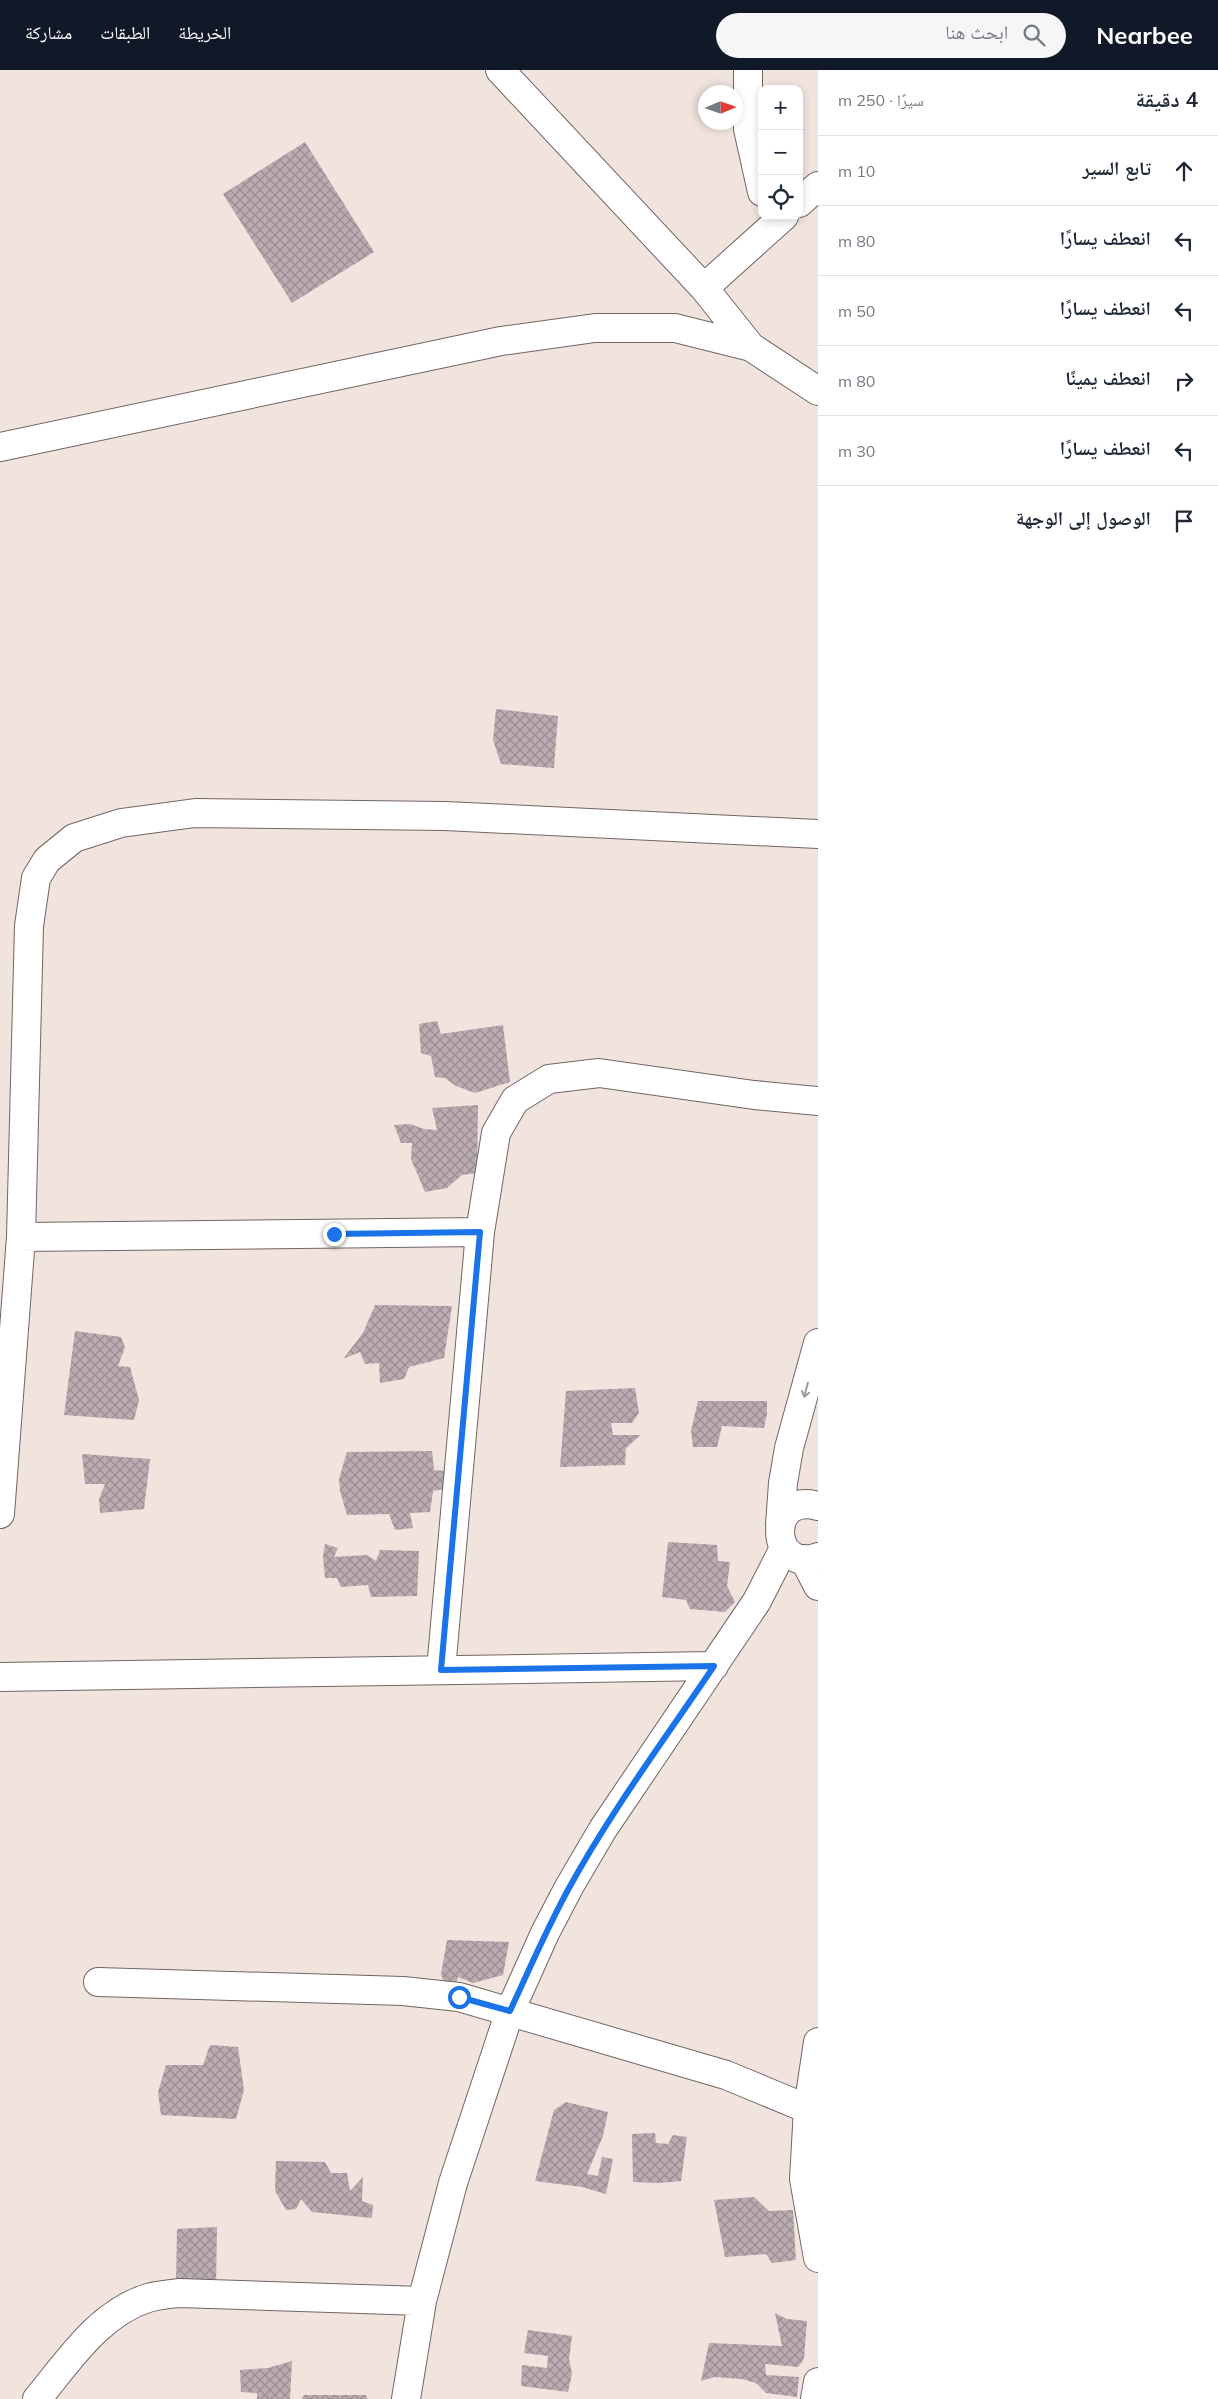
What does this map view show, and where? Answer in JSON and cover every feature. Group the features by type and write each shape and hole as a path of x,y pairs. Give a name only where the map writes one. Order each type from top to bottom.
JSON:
{"street":[{"path":"500,70 704,288 752,347 818,391"},
{"path":"748,70 748,129 758,175"},
{"path":"803,199 818,186"},
{"path":"704,288 774,221"},
{"path":"0,448 501,341 595,328 675,328 752,347"},
{"path":"0,1514 21,1237 29,926 36,878 47,860 74,838 121,823 195,813 445,816 818,834"},
{"path":"441,1670 480,1232 496,1133 515,1100 549,1079 600,1073 754,1096 818,1101"},
{"path":"21,1237 480,1232"},
{"path":"803,1552 783,1483 789,1448 818,1343"},
{"path":"818,1506 810,1504 794,1507 783,1517 803,1552 818,1586"},
{"path":"406,2399 422,2301 453,2183 510,2011 545,1933 603,1829 757,1601 803,1552"},
{"path":"0,1676 714,1666"},
{"path":"98,1982 403,1991 459,1997 726,2075 808,2109"},
{"path":"818,2042 808,2109 804,2179 818,2258"},
{"path":"37,2399 93,2332 123,2309 148,2298 179,2293 422,2301"},
{"path":"815,2399 818,2382"}],"building":[{"path":"305,142 374,252 292,303 223,194"},
{"path":"496,709 558,716 554,768 501,764 493,740"},
{"path":"437,1021 441,1034 503,1025 510,1082 475,1093 456,1086 445,1078 435,1077 431,1056 421,1053 419,1024"},
{"path":"478,1105 477,1173 462,1175 447,1188 425,1192 411,1159 412,1143 401,1143 394,1125 410,1124 424,1129 437,1130 432,1108"},
{"path":"375,1305 452,1306 444,1358 409,1367 404,1379 380,1383 379,1363 365,1364 360,1352 343,1359 363,1333"},
{"path":"75,1331 121,1337 125,1347 118,1366 130,1367 139,1400 134,1420 64,1415"},
{"path":"635,1388 639,1413 632,1423 611,1423 613,1435 641,1435 626,1448 625,1465 560,1467 566,1391"},
{"path":"698,1401 767,1401 764,1428 722,1426 717,1447 693,1447 691,1431"},
{"path":"432,1451 434,1470 445,1471 444,1489 433,1491 430,1512 410,1513 413,1528 395,1530 389,1514 347,1515 340,1491 339,1479 347,1452"},
{"path":"82,1454 150,1459 144,1509 100,1513 99,1499 105,1484 85,1484"},
{"path":"668,1542 717,1545 718,1561 730,1562 727,1586 735,1602 725,1612 690,1609 686,1600 662,1597"},
{"path":"325,1544 338,1548 334,1557 367,1555 376,1561 380,1550 419,1551 417,1596 371,1597 368,1585 341,1587 337,1578 325,1578 323,1557"},
{"path":"447,1940 509,1942 503,1975 473,1983 458,1977 455,1987 445,1986 441,1974"},
{"path":"210,2045 238,2047 244,2090 236,2119 161,2115 158,2092 166,2065 203,2065"},
{"path":"566,2102 608,2112 603,2136 587,2174 598,2176 602,2157 613,2159 606,2194 582,2187 535,2181 554,2110"},
{"path":"655,2133 656,2143 668,2144 673,2135 687,2137 681,2181 659,2183 633,2182 632,2134"},
{"path":"276,2161 325,2162 331,2173 347,2173 350,2191 363,2177 362,2201 373,2205 372,2218 312,2212 301,2199 296,2209 286,2210 275,2191"},
{"path":"754,2197 769,2211 793,2210 796,2260 772,2263 766,2254 725,2257 714,2200"},
{"path":"217,2227 216,2285 176,2283 177,2229"},
{"path":"775,2313 787,2319 807,2321 804,2359 798,2367 765,2364 766,2375 799,2377 797,2397 766,2393 756,2383 742,2379 714,2377 701,2381 709,2343 782,2346"},
{"path":"528,2330 572,2336 569,2359 572,2374 568,2392 521,2386 522,2365 547,2368 548,2356 524,2353"},
{"path":"292,2361 290,2399 257,2399 257,2393 241,2392 240,2370 268,2368"},
{"path":"304,2395 366,2395 367,2399 302,2399"}],"route":[{"path":"334,1234 480,1232 441,1670 714,1666 603,1829 545,1933 510,2011 459,1997"}]}
